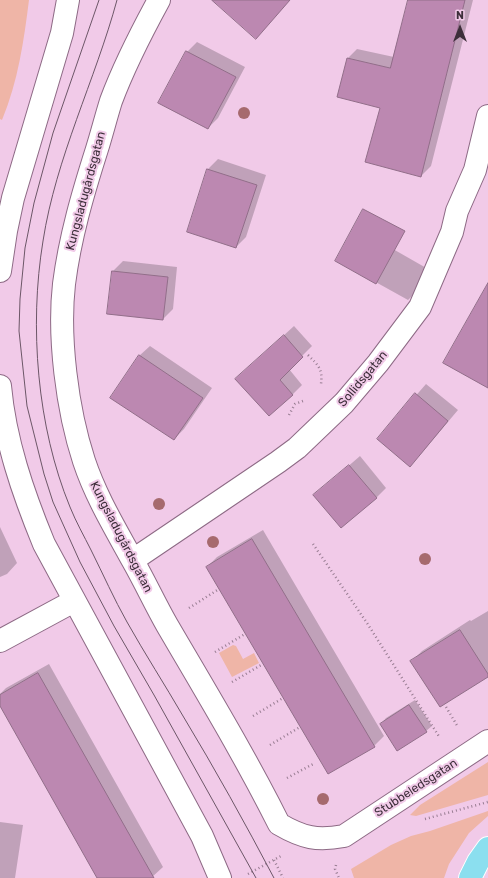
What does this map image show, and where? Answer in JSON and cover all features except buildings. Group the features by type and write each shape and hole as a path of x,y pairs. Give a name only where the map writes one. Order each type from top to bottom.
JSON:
{"main road":[{"path":"470,878 478,862 488,848"}],"street":[{"path":"0,271 13,198 62,32 68,0"},
{"name":"Kungsladugårdsgatan","path":"159,0 135,43 111,102 75,225 64,285 62,316 63,349 67,386 74,426 84,461 102,505 166,623 228,730 279,824 293,832 307,837 327,839 344,836"},
{"name":"Sollidsgatan","path":"133,560 297,448 344,403 378,363 420,307 452,232 457,211 475,170 488,116"},
{"path":"0,386 7,430 25,496 44,544 202,836 218,872"},
{"path":"0,641 74,601"},
{"name":"Stubbeledsgatan","path":"344,836 488,741"}],"path":[{"path":"313,544 367,623 442,741"},
{"path":"185,610 219,589"},
{"path":"210,654 245,634"},
{"path":"228,684 263,664"},
{"path":"247,719 283,698"},
{"path":"446,707 460,731"},
{"path":"269,746 300,727"},
{"path":"280,781 315,763"},
{"path":"245,875 286,854"},
{"path":"274,860 283,878"},
{"path":"328,867 335,869"}],"shaded area":[{"path":"0,0 29,0 16,76 8,106 2,120 0,119"},
{"path":"233,645 236,646 243,659 254,653 259,663 232,677 219,653"},
{"path":"488,762 488,795 416,816 410,815 420,805"},
{"path":"488,811 488,816 469,833 449,864 444,878 354,878 351,869 391,845 411,836"}],"tram line":[{"path":"99,0 53,133 34,203 25,248 20,299 19,331 27,406 44,474 53,502 80,562 114,626 256,878"},
{"path":"117,0 98,60 66,149 49,210 43,241 37,307 39,376 43,410 50,444 59,476 77,524 127,622 218,776 274,878"}]}
